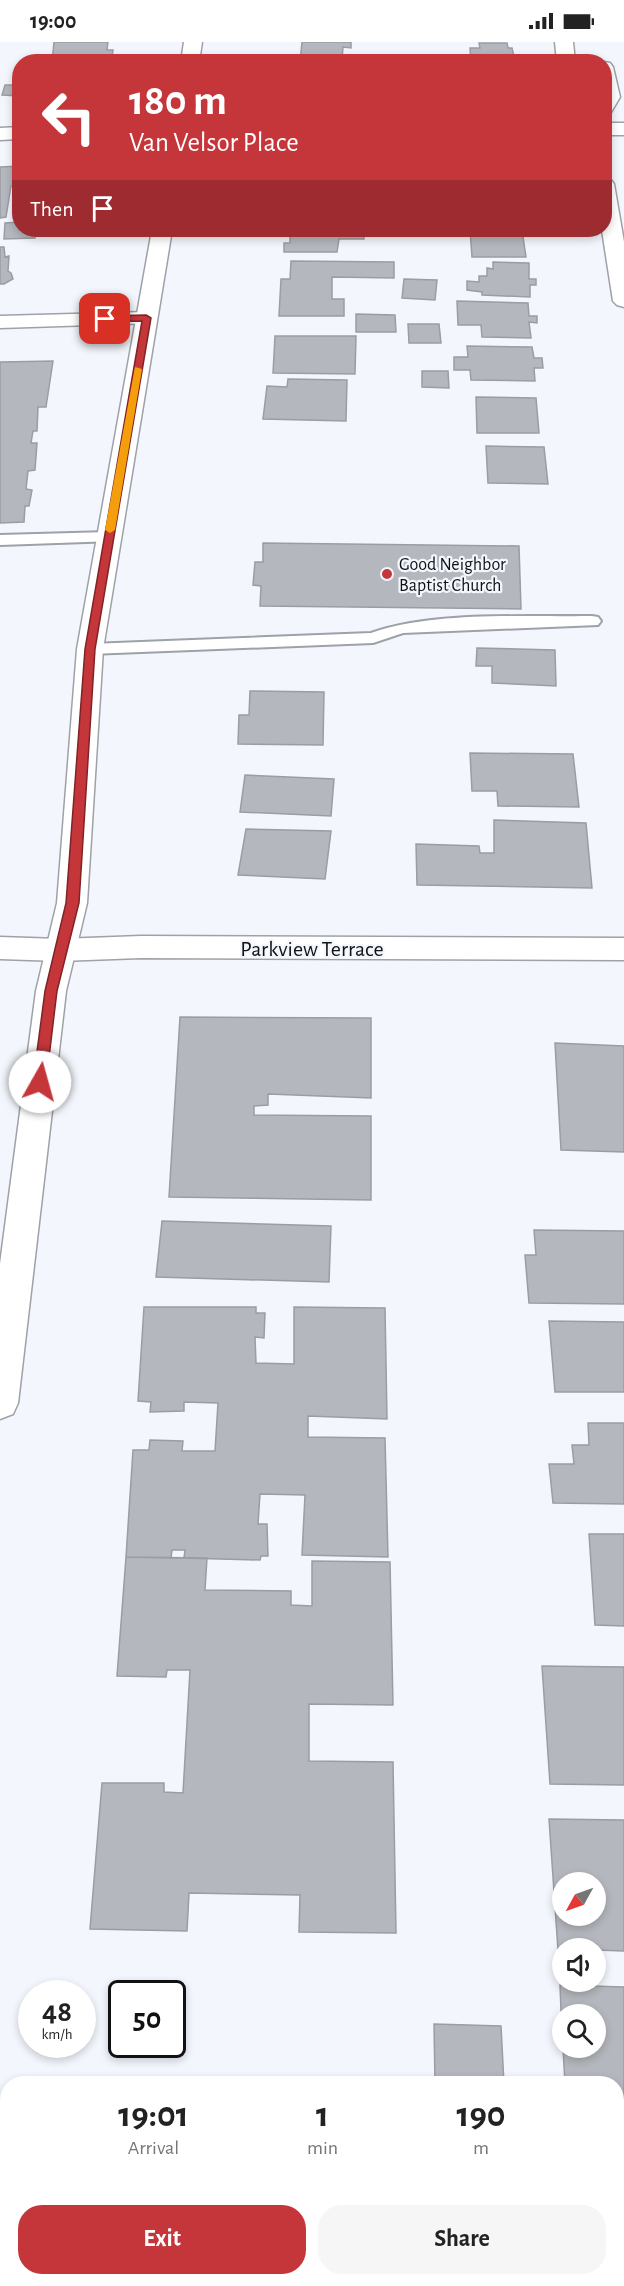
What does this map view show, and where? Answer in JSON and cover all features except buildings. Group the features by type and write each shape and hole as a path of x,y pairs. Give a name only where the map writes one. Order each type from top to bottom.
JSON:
{"main road":[{"path":"612,231 624,301"},
{"path":"0,1403 51,991 72,903 90,649 161,237"},
{"path":"0,322 146,318"},
{"name":"Parkview Terrace","path":"0,948 60,950 141,947 624,948"}],"lane":[{"path":"0,540 109,537"},
{"path":"90,649 373,638 401,628 480,623 592,621"}],"slow traffic":[{"path":"110,530 138,369"}],"place":[{"name":"Good Neighbor Baptist Church","path":"387,574"}],"route":[{"path":"40,1082 51,991 72,903 90,649 146,318 105,319"}]}
